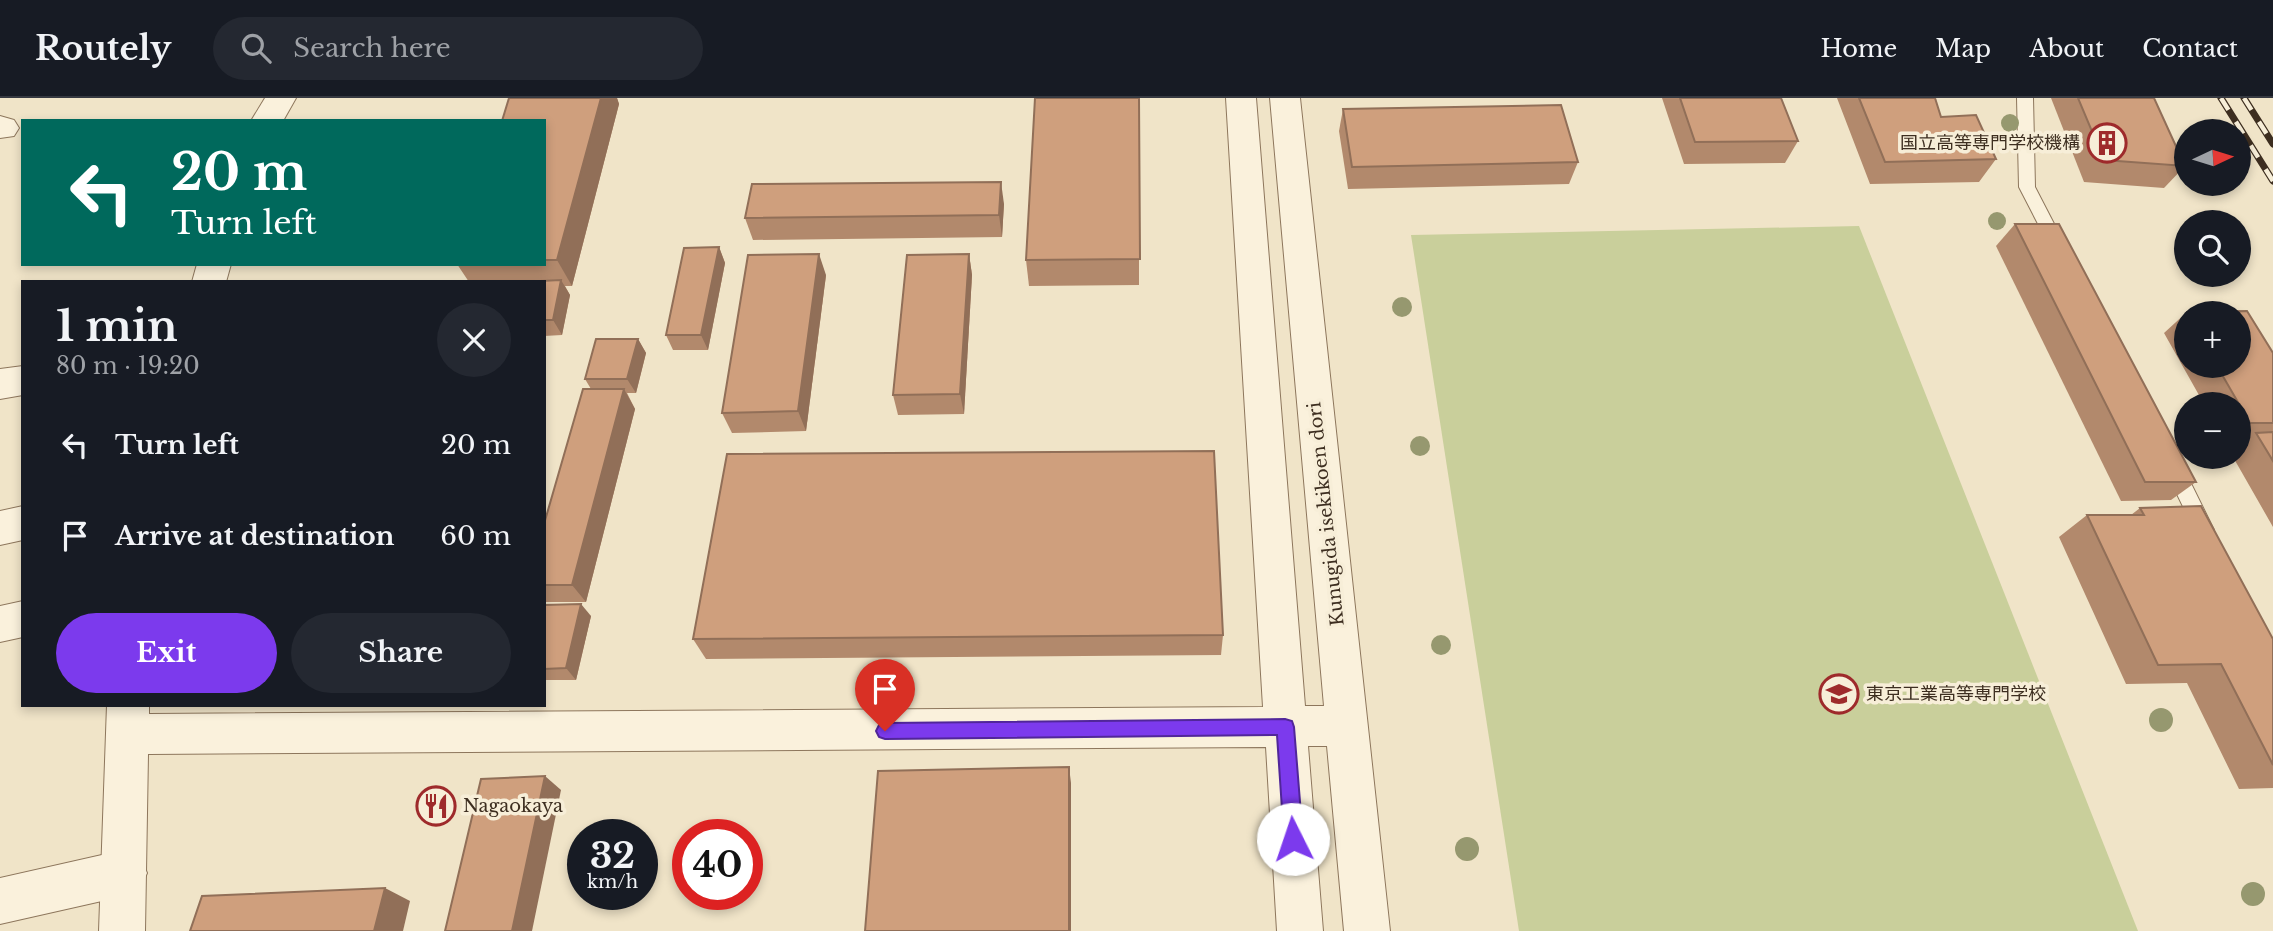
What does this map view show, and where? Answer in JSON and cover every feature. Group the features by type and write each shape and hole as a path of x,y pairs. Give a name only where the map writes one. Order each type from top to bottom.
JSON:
{"street":[{"path":"268,119 281,98"},
{"path":"1241,98 1300,931"},
{"name":"Kunugida isekikoen dori","path":"1285,98 1367,931"},
{"path":"0,384 21,380"},
{"path":"0,528 21,523"},
{"path":"0,624 21,619"},
{"path":"122,931 128,720 1347,726"},
{"path":"0,901 124,873"}],"lane":[{"path":"2025,98 2027,187 2065,260"},
{"path":"2166,453 2213,548"}],"green space":[{"name":"東京工業高等専門学校","path":"1859,226 2138,931 1519,931 1411,235"}],"building":[{"path":"509,98 601,98 557,260 546,260 546,119 503,119"},
{"path":"1035,98 1139,98 1140,259 1026,260"},
{"path":"1680,98 1781,98 1798,141 1695,142"},
{"path":"1859,98 1935,98 1941,117 1976,115 1996,159 1885,162"},
{"path":"2078,98 2154,98 2174,142 2174,165 2104,160"},
{"path":"1561,105 1578,162 1352,167 1343,109"},
{"path":"1001,182 999,215 745,218 752,184"},
{"path":"2015,224 2059,224 2174,441 2174,469 2189,469 2196,482 2145,482"},
{"path":"719,247 701,335 666,335 684,248"},
{"path":"819,254 798,411 722,413 748,255"},
{"path":"969,254 960,394 893,395 907,255"},
{"path":"561,280 553,320 546,320 546,281"},
{"path":"2251,317 2273,353 2273,423 2251,423 2251,392 2232,392 2224,378 2251,378"},
{"path":"596,339 638,339 627,379 585,379"},
{"path":"583,389 624,389 572,585 546,585 546,517"},
{"path":"2273,432 2273,461 2256,433"},
{"path":"1214,451 1223,635 693,639 727,454"},
{"path":"2201,506 2273,639 2273,765 2221,664 2158,665 2087,515 2144,515 2140,508"},
{"path":"581,604 566,668 546,669 546,605"},
{"path":"1069,767 1069,931 865,931 878,771"},
{"path":"545,776 512,931 445,931 481,779"},
{"path":"385,888 374,931 190,931 202,896"}],"railway":[{"path":"2221,98 2273,181"},
{"path":"2244,98 2273,144"}],"place":[{"name":"国立高等専門学校機構","path":"2107,143"},
{"name":"東京工業高等専門学校","path":"1839,694"},
{"name":"Nagaokaya","path":"436,806"}],"route":[{"path":"885,731 1285,727 1293,839"}]}
